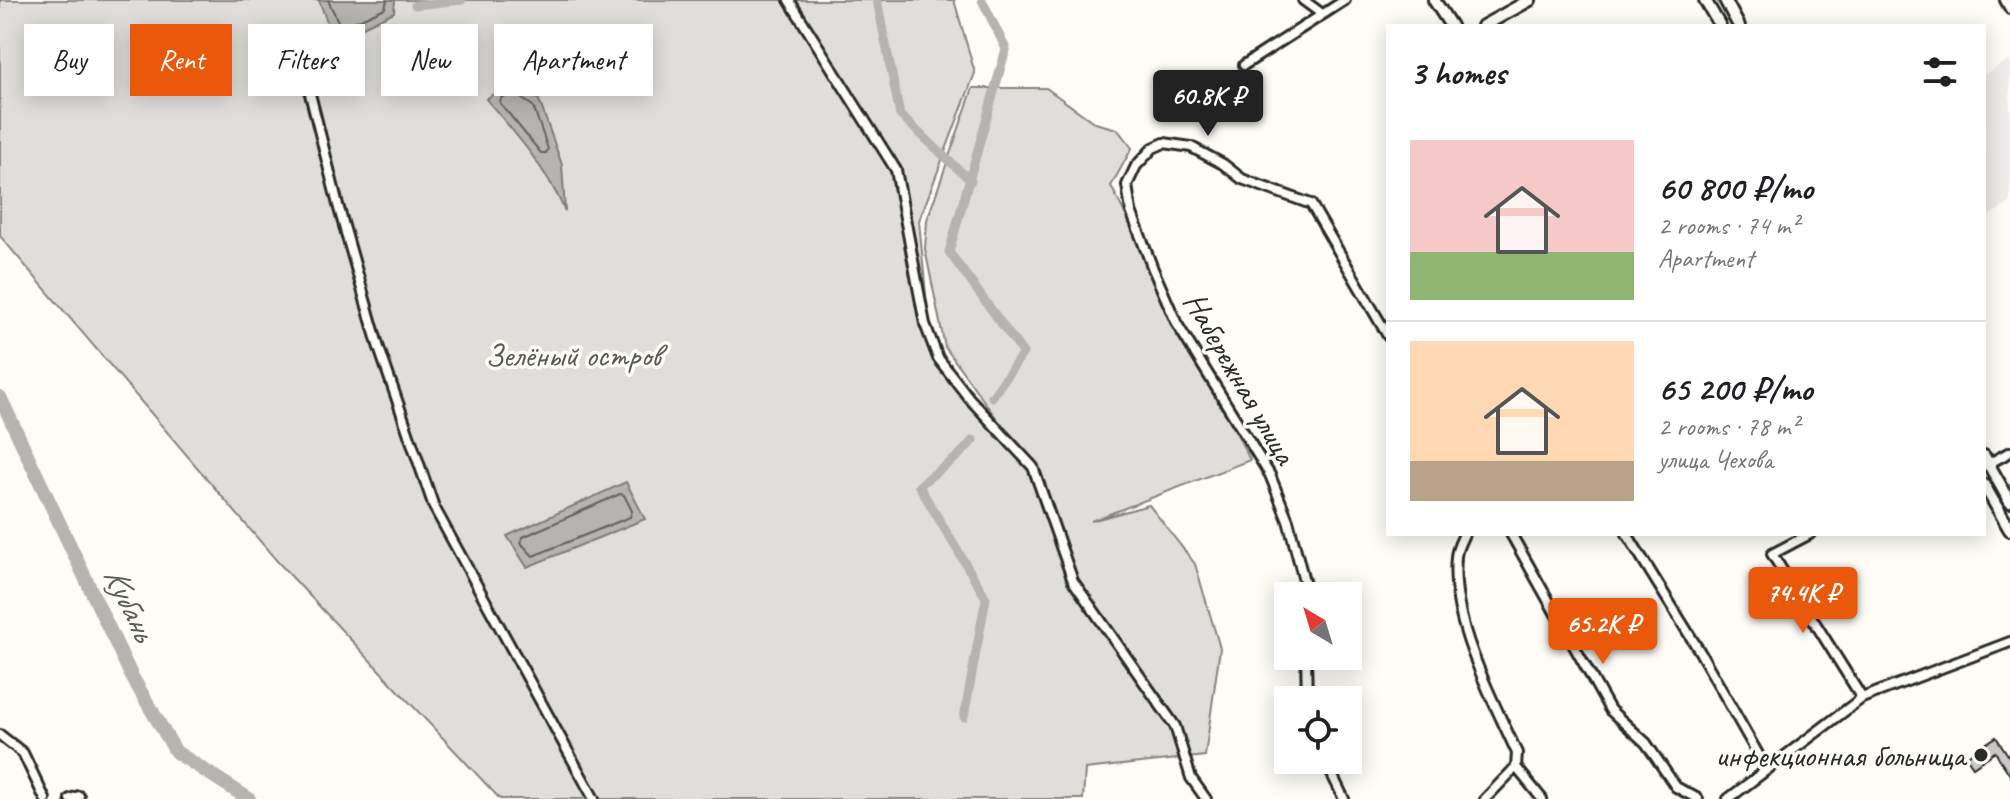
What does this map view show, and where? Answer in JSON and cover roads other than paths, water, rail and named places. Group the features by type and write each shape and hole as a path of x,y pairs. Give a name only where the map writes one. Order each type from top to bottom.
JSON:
{"main road":[{"path":"1434,0 1450,24"},
{"path":"1487,24 1530,0"},
{"path":"1705,0 1719,24"},
{"path":"1725,0 1738,24"},
{"path":"1986,462 2010,502"},
{"path":"1986,488 2010,530"}],"street":[{"path":"789,0 896,170 925,324 938,358 969,398 1033,467 1073,581 1175,726 1191,778 1206,799"},
{"path":"1303,0 1322,14"},
{"path":"1244,65 1345,0"},
{"path":"2005,0 2010,9"},
{"path":"311,96 378,345 434,507 594,799"},
{"name":"Набережная улица","path":"1304,582 1288,520 1270,475 1177,324 1131,211 1127,185 1136,166 1153,148 1164,143 1191,147 1223,164 1242,179 1311,204 1386,333"},
{"path":"1986,462 2010,452"},
{"path":"1463,536 1455,556 1462,611 1478,669 1517,753 1516,767 1485,799"},
{"path":"1512,536 1610,710 1646,743 1676,787 1698,799"},
{"path":"1628,536 1705,659 1767,770"},
{"path":"1806,536 1772,554 1862,698"},
{"path":"1728,799 1862,698 2010,642"},
{"path":"0,735 23,753 45,799"},
{"path":"1516,767 1542,799"},
{"path":"1332,774 1344,799"}],"water":[{"path":"319,0 395,0 394,12 365,26 328,24"},
{"path":"494,94 533,96 539,100 562,165 565,211 540,166 486,99"},
{"path":"626,482 645,519 527,567 507,536"}],"waterway":[{"path":"415,5 462,0"},
{"path":"877,0 900,115 971,181"},
{"path":"982,0 1006,49 949,252 1023,353 992,397"},
{"name":"Кубань","path":"0,397 131,675 176,752 249,799"},
{"path":"964,717 986,598 919,486 973,440"}],"place":[{"name":"инфекционная больница","path":"1981,755"}],"park label":[{"name":"Зелёный остров","path":"573,355"}]}
